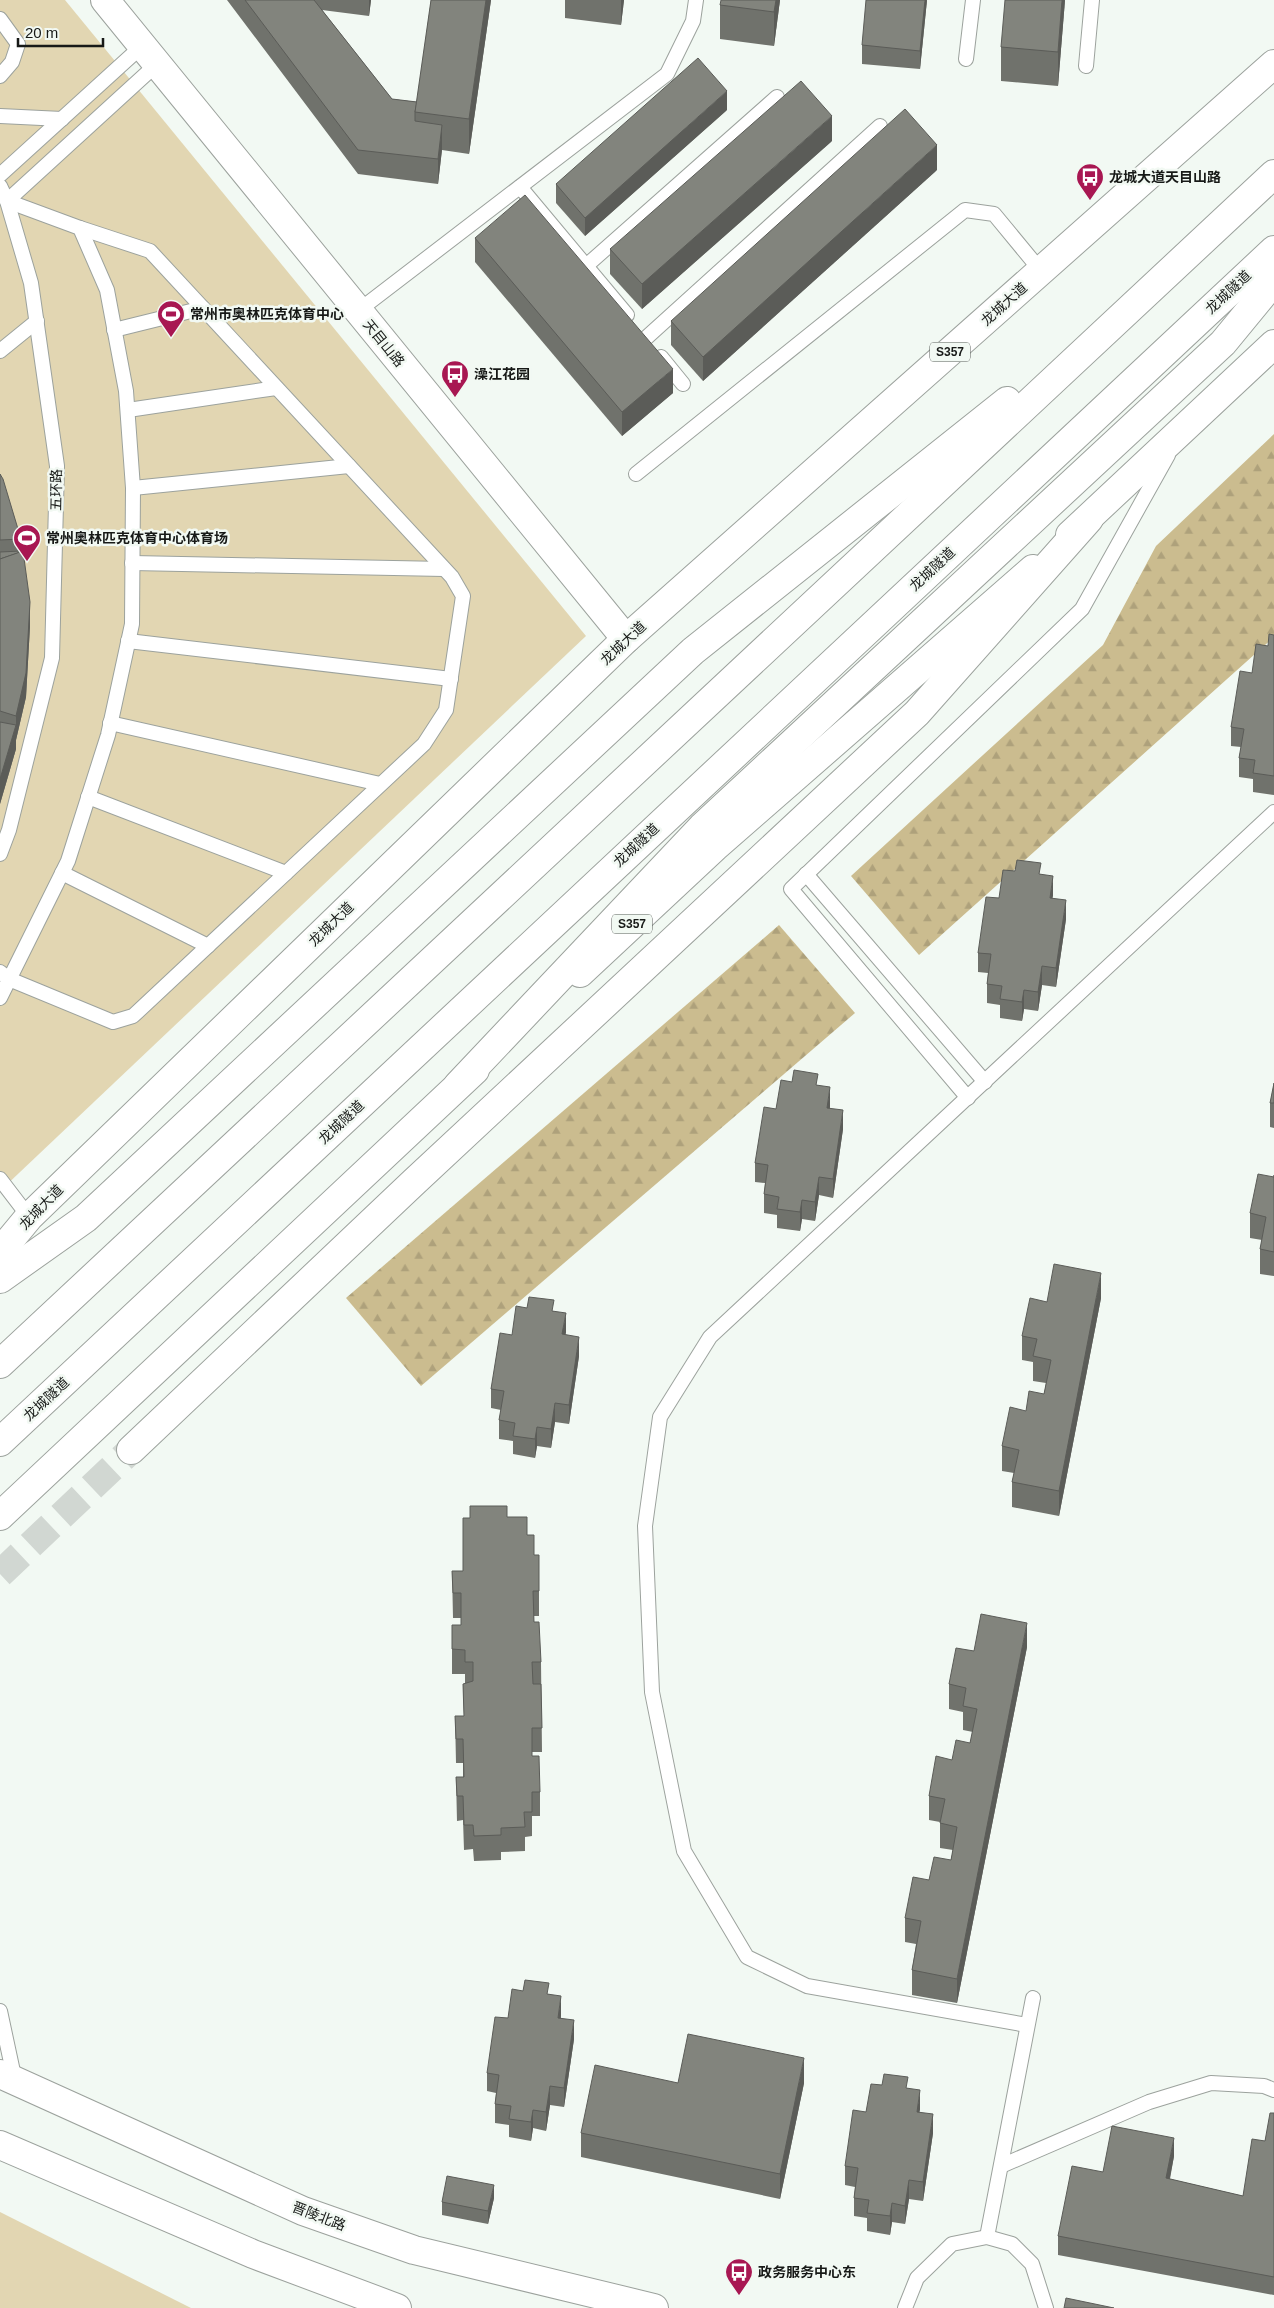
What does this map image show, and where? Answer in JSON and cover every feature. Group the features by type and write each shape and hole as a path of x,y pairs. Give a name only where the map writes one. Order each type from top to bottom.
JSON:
{"main road":[{"name":"天目山路","path":"104,0 626,639"},
{"name":"龙城大道","path":"0,1252 29,1217 626,639 1274,64"},
{"path":"0,1279 86,1218 692,651 1020,390 1274,169"},
{"path":"0,1364 1274,174"},
{"name":"龙城隧道","path":"0,1442 1274,250"},
{"path":"458,1085 702,827 1223,343 1274,282"},
{"name":"S357","path":"0,1516 458,1085 715,847 1089,519 1274,344"},
{"path":"131,1450 414,1182 917,712 1089,519"},
{"name":"晋陵北路","path":"8,2077 302,2211 414,2250 654,2308"},
{"path":"0,2145 253,2254 397,2308"}],"lane":[{"path":"358,311 668,74 693,21 696,0"},
{"path":"966,59 973,0"},
{"path":"1086,66 1092,0"},
{"path":"0,19 18,44 12,62 0,76"},
{"path":"0,175 62,119 150,55"},
{"path":"4,975 113,1022 134,1016 424,744 446,710 463,596 444,569 150,250 80,228 7,201 150,55"},
{"path":"586,266 777,96"},
{"path":"0,116 62,119"},
{"path":"640,331 880,126"},
{"name":"五环路","path":"0,186 7,201 31,283 58,466 52,658 9,830 0,854"},
{"path":"520,187 683,384"},
{"path":"636,474 965,210 994,214 1041,271"},
{"path":"0,998 4,975 62,873 110,723 132,624 132,488 126,391 107,290 80,228"},
{"path":"114,330 203,308"},
{"path":"0,351 37,321"},
{"path":"128,410 276,388"},
{"path":"968,1098 791,889 1082,609 1180,434"},
{"path":"132,488 349,466"},
{"path":"132,563 444,569"},
{"path":"128,640 450,679"},
{"path":"110,723 380,784"},
{"path":"88,796 286,872"},
{"path":"1027,2026 807,1986 747,1957 684,1851 652,1692 645,1526 660,1417 710,1337 1274,812"},
{"path":"62,873 208,946"},
{"path":"806,874 985,1082"},
{"path":"0,1179 29,1217"},
{"path":"987,2237 1033,1998"},
{"path":"0,2011 8,2077"},
{"path":"1001,2166 1149,2102 1211,2083 1264,2086 1274,2090"},
{"path":"905,2308 917,2278 952,2244 987,2237 1012,2244 1032,2264 1046,2308"}],"green space":[{"path":"1274,434 1274,637 919,955 851,876 1103,645 1156,546"},
{"path":"779,925 855,1013 421,1386 346,1298"}],"shaded area":[{"name":"常州市奥林匹克体育中心","path":"0,0 65,0 586,636 0,1191"},
{"path":"0,2212 191,2308 0,2308"}],"building":[{"path":"245,0 314,0 392,99 417,102 415,121 442,125 438,159 358,150"},
{"path":"431,0 486,0 469,119 415,112"},
{"path":"721,0 776,0 774,12 720,5"},
{"path":"866,0 925,0 920,51 862,45"},
{"path":"1005,0 1062,0 1058,52 1001,47"},
{"path":"698,58 727,91 585,218 556,184"},
{"path":"801,81 832,116 642,284 610,249"},
{"path":"905,109 937,145 703,357 671,321"},
{"path":"525,195 673,369 622,412 475,238"},
{"path":"0,474 3,479 21,539 0,540"},
{"path":"23,551 30,602 26,673 16,716 0,711 0,559"},
{"path":"0,552 21,552 0,559"},
{"path":"1269,634 1274,635 1274,776 1253,773 1255,760 1239,758 1244,729 1231,727 1240,671 1252,673 1256,644 1268,646"},
{"path":"0,722 16,725 0,779"},
{"path":"1017,860 1041,863 1039,874 1053,876 1050,898 1066,900 1056,968 1042,966 1038,992 1024,990 1022,1002 1000,999 1002,986 987,984 991,954 978,953 986,897 999,898 1003,870 1015,871"},
{"path":"794,1070 818,1074 816,1085 830,1087 827,1108 843,1110 833,1179 819,1177 815,1202 802,1200 800,1212 777,1209 779,1197 764,1194 768,1165 755,1163 764,1107 776,1109 781,1080 792,1082"},
{"path":"1274,1083 1274,1103 1270,1103"},
{"path":"1258,1174 1274,1177 1274,1252 1260,1249 1266,1217 1250,1213"},
{"path":"1054,1264 1101,1273 1059,1491 1012,1482 1019,1450 1002,1446 1010,1407 1026,1411 1029,1391 1044,1394 1051,1360 1033,1356 1037,1339 1022,1336 1030,1298 1047,1302"},
{"path":"529,1297 554,1300 552,1311 566,1313 562,1334 579,1337 569,1405 555,1403 551,1429 537,1427 535,1439 513,1436 515,1423 499,1420 504,1391 491,1389 500,1333 512,1335 516,1306 527,1308"},
{"path":"470,1506 507,1506 507,1517 527,1517 527,1535 534,1535 534,1555 539,1555 539,1591 533,1591 534,1622 539,1622 541,1662 532,1662 533,1684 541,1684 542,1728 532,1728 532,1756 539,1756 540,1792 532,1792 532,1812 524,1812 525,1827 501,1828 501,1835 474,1836 473,1825 464,1825 463,1796 457,1796 456,1777 464,1777 463,1739 456,1739 455,1716 464,1716 463,1684 473,1681 473,1662 465,1662 465,1650 452,1649 452,1625 461,1625 461,1593 453,1593 452,1571 463,1571 463,1518 470,1518"},
{"path":"981,1614 1027,1623 957,1979 912,1970 921,1921 905,1918 913,1877 929,1880 934,1857 951,1860 957,1827 940,1823 945,1799 929,1796 936,1756 952,1760 956,1740 970,1743 977,1709 963,1706 966,1688 949,1684 956,1648 974,1651"},
{"path":"525,1980 549,1983 547,1994 561,1996 558,2018 574,2020 564,2088 550,2086 546,2112 533,2110 531,2122 509,2119 511,2106 495,2104 499,2075 487,2073 495,2017 508,2018 512,1989 523,1991"},
{"path":"688,2034 804,2058 780,2174 581,2133 595,2065 678,2083"},
{"path":"884,2074 908,2077 906,2088 920,2090 917,2112 933,2114 923,2182 909,2180 905,2206 892,2203 890,2216 867,2213 869,2200 854,2198 858,2168 845,2166 853,2110 866,2112 871,2084 882,2085"},
{"path":"1270,2113 1274,2113 1274,2277 1058,2236 1072,2166 1103,2172 1112,2126 1174,2138 1166,2178 1243,2196 1252,2139 1265,2141"},
{"path":"447,2176 494,2185 488,2211 442,2202"},
{"path":"1066,2298 1114,2308 1064,2308"}],"tunnel":[{"path":"0,1574 131,1450"}],"place":[{"name":"龙城大道天目山路","path":"1090,201"},
{"name":"常州市奥林匹克体育中心","path":"171,338"},
{"name":"澡江花园","path":"455,398"},
{"name":"常州奥林匹克体育中心体育场","path":"27,562"},
{"name":"政务服务中心东","path":"739,2296"}]}
